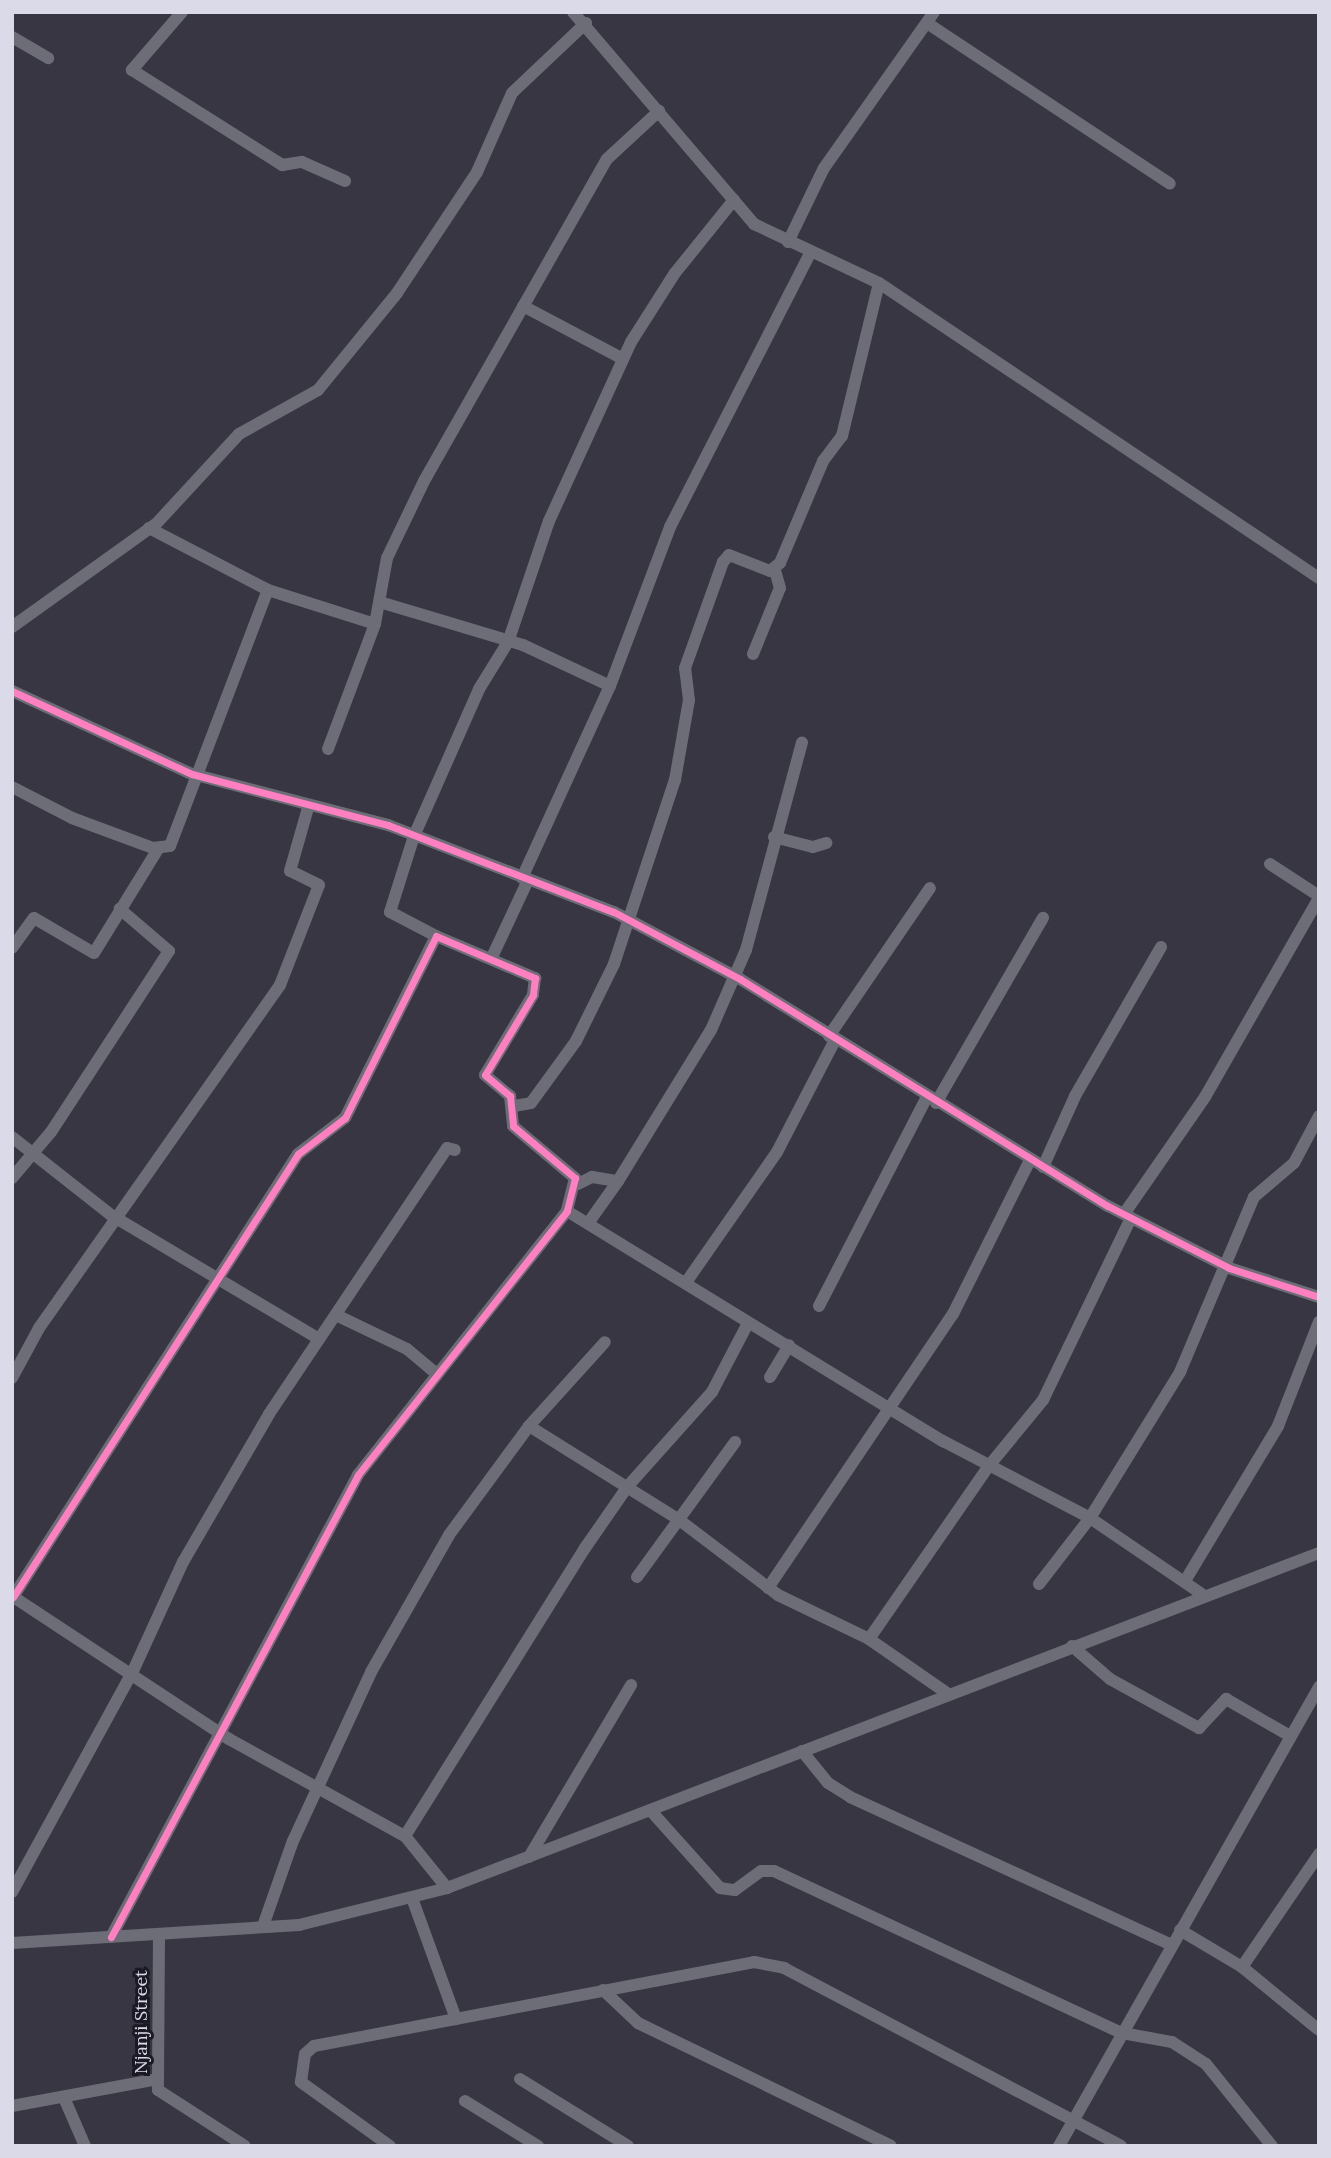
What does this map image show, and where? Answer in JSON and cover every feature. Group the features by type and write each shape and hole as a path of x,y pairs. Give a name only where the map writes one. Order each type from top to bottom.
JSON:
{"street":[{"path":"182,12 132,70 282,165 302,162 345,181"},
{"path":"573,12 586,23 754,224 879,283 1319,578"},
{"path":"788,242 824,167 931,18 1170,184"},
{"path":"12,627 149,528 239,434 317,390 397,293 477,172 512,93 586,23"},
{"path":"12,37 48,58"},
{"path":"328,749 383,603 383,573 401,526 607,159 659,111"},
{"path":"578,1184 513,1126 514,1107 485,1071 537,983 492,957 436,936 390,912 414,836 485,677 508,642 550,521 623,359 675,273 734,200"},
{"path":"492,957 610,686 670,527 811,252"},
{"path":"753,654 780,588 775,570 823,461 842,436 879,283"},
{"path":"523,306 623,359"},
{"path":"149,528 268,590 375,624"},
{"path":"514,1107 531,1104 576,1041 630,921 678,768 690,700 685,668 723,562 729,555 775,570"},
{"path":"12,948 34,918 94,953 158,849 173,843 268,590"},
{"path":"383,603 508,642 610,686"},
{"path":"12,691 200,777 414,836 630,921 735,977 1030,1160 1127,1216 1221,1264 1319,1297"},
{"path":"589,1222 690,1068 735,977 802,741"},
{"path":"12,787 72,818 158,849"},
{"path":"12,1378 39,1328 264,1015 289,968 319,886 290,871 308,808"},
{"path":"774,837 813,847 826,843"},
{"path":"869,1639 988,1467 1043,1401 1127,1216 1205,1097 1319,897 1270,864"},
{"path":"687,1281 777,1152 832,1038 930,888"},
{"path":"12,1178 169,951 120,909"},
{"path":"819,1306 932,1100 1042,918"},
{"path":"436,936 345,1118 298,1154 13,1597 133,1671 219,1732 405,1836 447,1888"},
{"path":"1043,1167 1074,1096 1161,947"},
{"path":"1039,1584 1090,1518 1180,1372 1221,1264 1254,1196 1294,1163 1319,1116"},
{"path":"12,1136 117,1218 319,1339"},
{"path":"12,1892 133,1671 183,1562 319,1339 447,1147 455,1150"},
{"path":"768,1588 891,1410 953,1314 1030,1160"},
{"path":"111,1937 358,1475 567,1211 578,1184 592,1177 618,1181"},
{"path":"567,1211 687,1281 748,1323 789,1345 891,1410 988,1467 1090,1518 1202,1594"},
{"path":"336,1315 407,1349 437,1374"},
{"path":"1185,1581 1278,1426 1319,1322"},
{"path":"405,1836 507,1667 628,1486 712,1392 748,1323"},
{"path":"262,1926 316,1787 414,1593 477,1493 529,1426 605,1342"},
{"path":"770,1377 789,1345"},
{"path":"529,1426 678,1519 768,1588 869,1639 948,1695"},
{"path":"637,1577 735,1442"},
{"path":"12,1942 299,1925 447,1888 651,1811 1202,1594 1319,1553"},
{"path":"1072,1646 1110,1679 1199,1728 1226,1699 1290,1736"},
{"path":"528,1857 631,1685"},
{"path":"1059,2146 1290,1736 1317,1695"},
{"path":"802,1751 828,1783 850,1797 1172,1945"},
{"path":"651,1811 720,1888 735,1890 761,1871 774,1871 1122,2033 1172,2042 1206,2064 1272,2146"},
{"path":"1242,1967 1319,1854"},
{"path":"412,1898 456,2019"},
{"path":"1180,1930 1242,1967 1319,2030"},
{"name":"Njanji Street","path":"159,1935 158,2079 166,2096 245,2146"},
{"path":"390,2146 311,2093 301,2082 305,2054 328,2043 754,1962 785,1968 1121,2146"},
{"path":"603,1990 638,2023 891,2146"},
{"path":"12,2106 65,2100 158,2079"},
{"path":"520,2079 628,2146"},
{"path":"65,2100 85,2146"},
{"path":"465,2101 538,2146"}],"cycle path":[{"path":"12,691 192,774 388,825 614,912 740,979 1108,1206 1229,1268 1319,1297"},
{"path":"13,1597 298,1154 345,1118 436,936 535,978 533,995 485,1075 510,1096 513,1126 575,1178 567,1211 358,1475 111,1937"}]}
